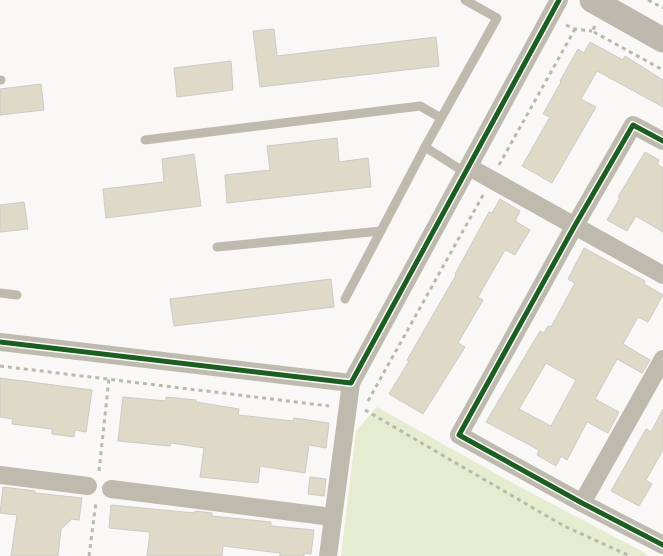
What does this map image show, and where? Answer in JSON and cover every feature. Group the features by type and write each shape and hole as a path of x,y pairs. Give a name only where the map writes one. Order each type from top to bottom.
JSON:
{"street":[{"path":"328,556 351,383 560,0"},
{"path":"592,0 663,40"},
{"path":"663,141 633,125 574,227 459,435 663,545"},
{"path":"468,170 491,180 663,275"},
{"path":"0,342 351,383"},
{"path":"582,503 663,359"},
{"path":"0,475 332,517"}],"lane":[{"path":"345,299 441,118 497,18 465,0"},
{"path":"145,140 420,106 441,118"},
{"path":"426,147 468,170"},
{"path":"217,247 381,231"},
{"path":"0,293 17,295"}],"path":[{"path":"648,0 663,8"},
{"path":"550,17 575,29 592,31"},
{"path":"575,29 364,409 564,526 630,556"},
{"path":"89,556 112,354"},
{"path":"0,366 347,408"}],"green space":[{"path":"377,407 509,481 647,554 646,556 341,556 356,431"}],"building":[{"path":"274,29 277,56 436,37 439,66 260,87 253,31"},
{"path":"590,42 623,60 625,56 663,80 663,107 597,71 581,99 596,107 552,183 522,166 550,117 543,114 560,81 578,49 584,53"},
{"path":"231,61 233,90 177,97 174,68"},
{"path":"41,84 44,110 0,115 0,89"},
{"path":"337,138 339,162 368,158 371,187 227,203 225,175 270,170 267,146"},
{"path":"645,152 659,160 657,164 663,168 663,232 636,216 627,231 607,220 620,198 618,197"},
{"path":"194,154 201,206 106,218 103,189 164,182 162,159"},
{"path":"500,199 520,211 515,221 530,230 515,255 505,250 478,297 483,300 458,343 465,347 423,414 389,394 409,361 407,360 456,275 489,212 492,213"},
{"path":"24,202 28,229 0,232 0,205"},
{"path":"584,248 645,281 644,284 663,295 648,322 638,317 623,344 650,360 642,373 617,359 595,399 619,412 608,433 587,422 567,460 561,456 556,466 537,455 539,450 486,422 540,331 544,333 548,326 551,327 575,283 568,279","holes":["546,363 576,380 551,426 519,409"]},
{"path":"331,279 334,307 174,326 170,299"},
{"path":"0,378 92,390 86,432 75,430 74,437 52,434 52,429 12,424 13,419 0,417"},
{"path":"123,397 166,401 166,397 196,400 196,402 239,409 238,415 293,421 294,418 329,423 326,448 309,445 305,473 260,466 258,483 200,477 204,448 171,443 170,446 118,441"},
{"path":"663,409 663,450 646,480 652,484 639,506 611,491 646,429 651,432"},
{"path":"310,477 326,479 324,496 308,494"},
{"path":"3,487 35,491 35,493 82,498 79,520 72,519 61,529 58,556 11,556 17,515 0,513"},
{"path":"111,505 212,513 212,516 271,522 271,526 314,530 311,554 304,553 304,556 280,556 280,553 223,546 222,556 147,556 150,532 109,528"}],"cycle path":[{"path":"0,342 351,383 559,0"},
{"path":"663,141 633,125 574,227 459,435 663,545"}]}
